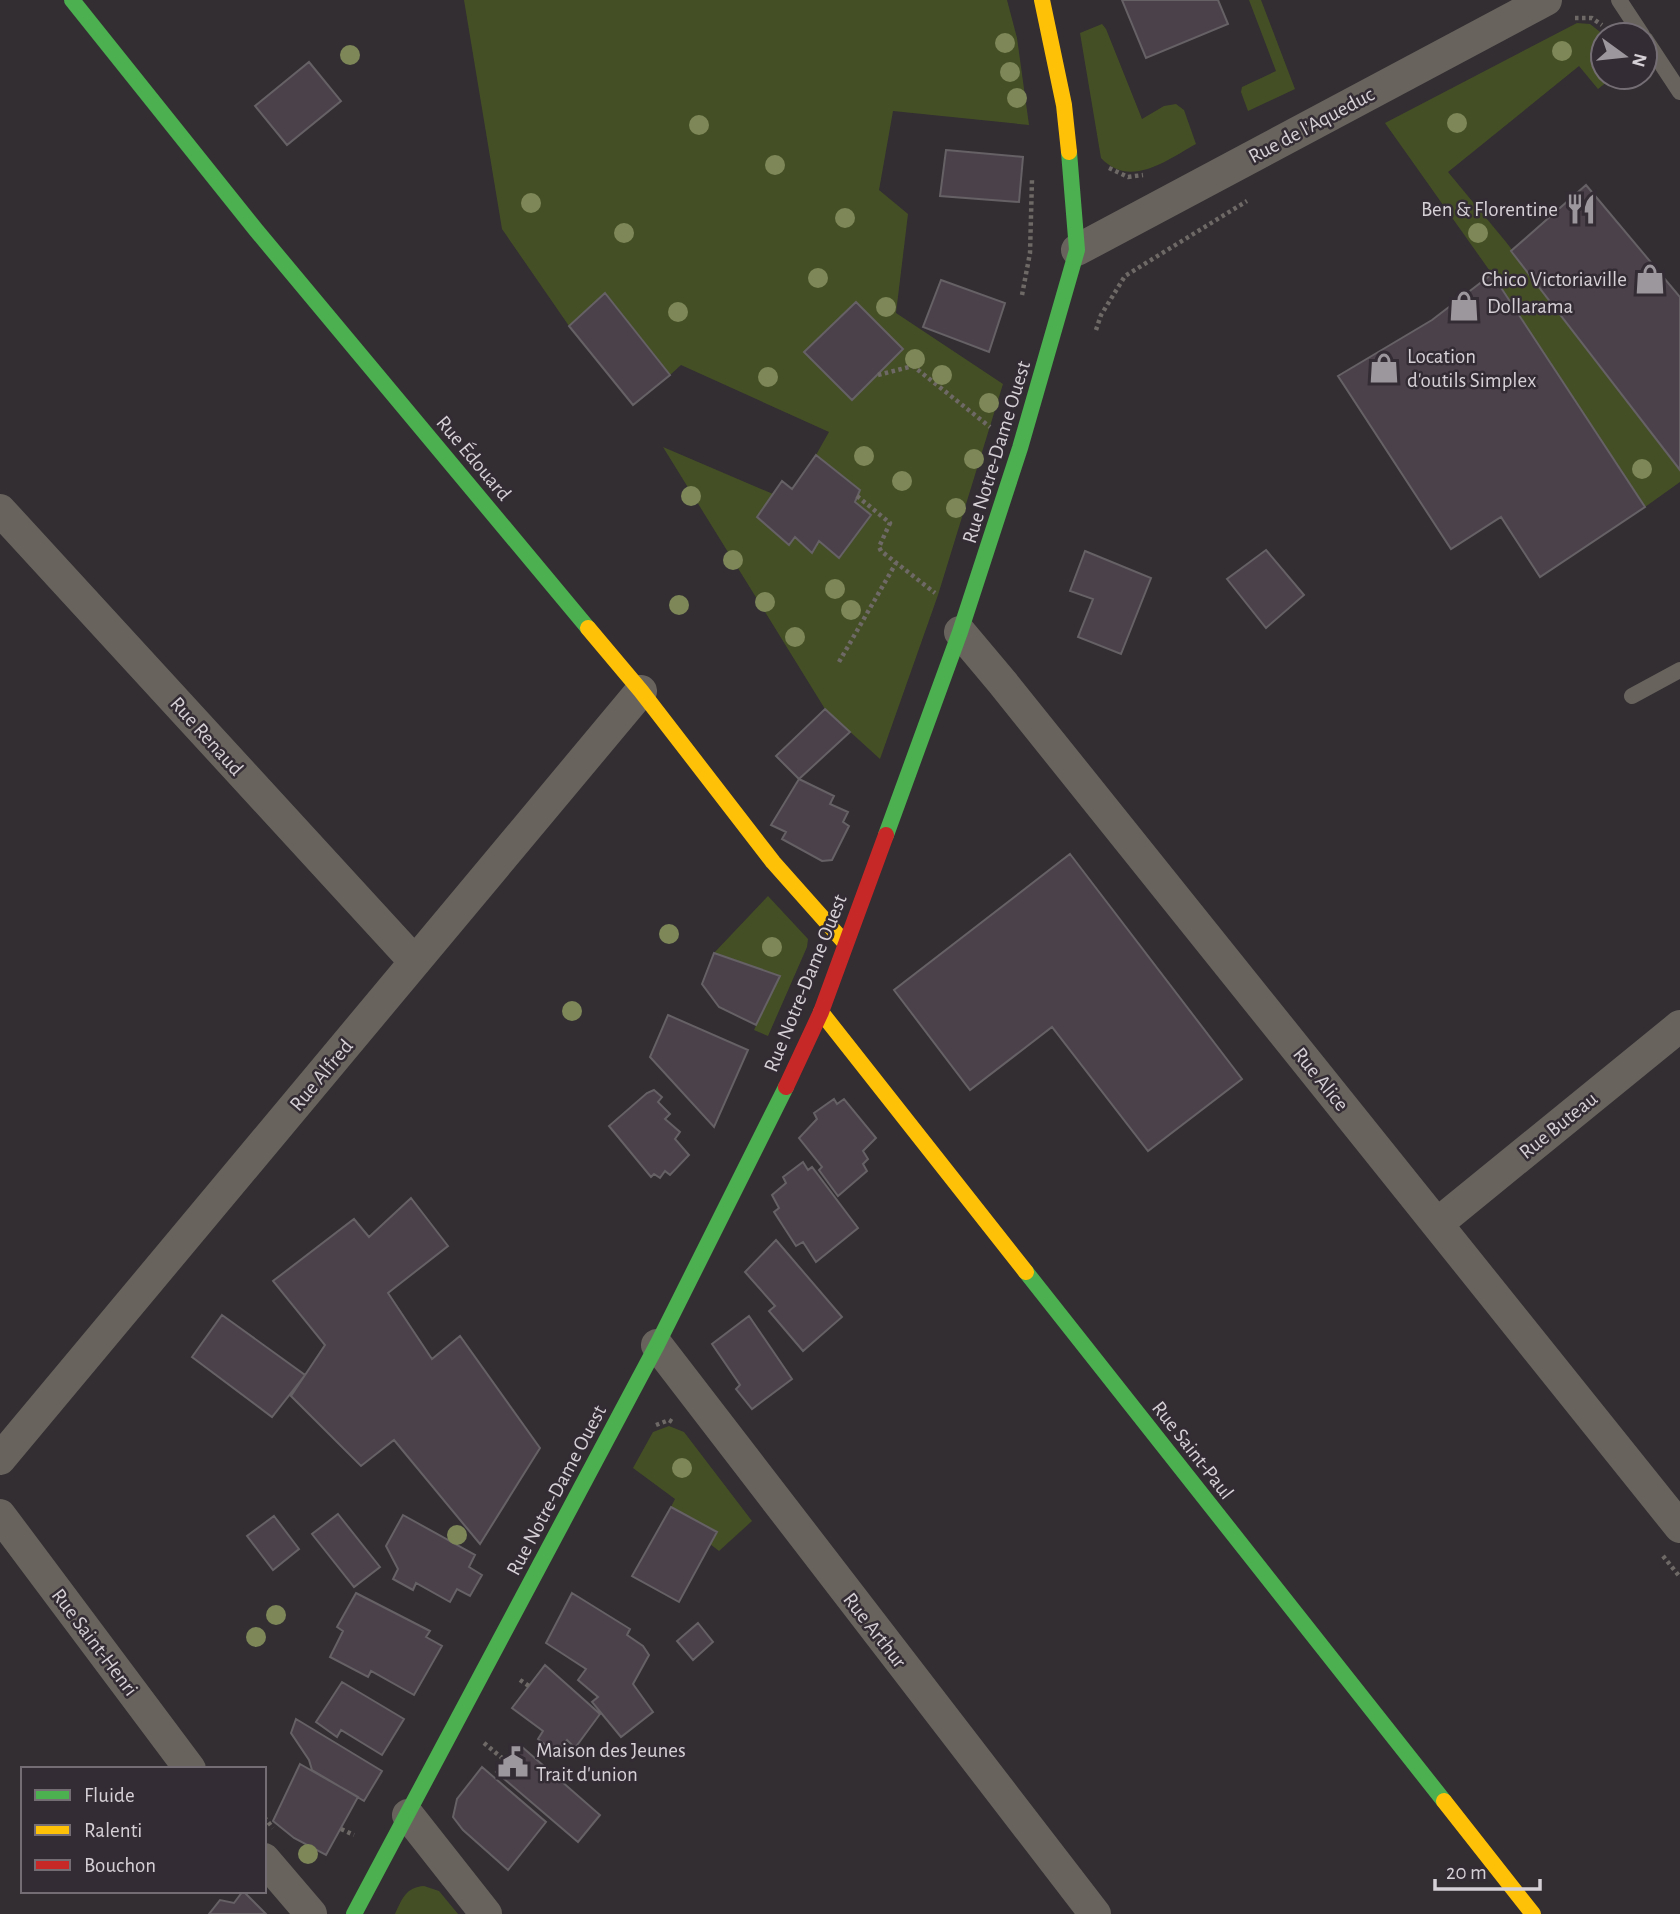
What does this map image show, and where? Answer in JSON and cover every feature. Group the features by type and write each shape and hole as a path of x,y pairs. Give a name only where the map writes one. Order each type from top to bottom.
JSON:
{"street":[{"name":"Rue Édouard","path":"72,0 256,230 641,691 773,862 845,943"},
{"name":"Rue Notre-Dame Ouest","path":"354,1914 657,1345 728,1207 821,1012 960,632 1020,448 1077,250 1073,173 1064,105 1042,0"},
{"name":"Rue de l'Aqueduc","path":"1077,250 1546,0"},
{"name":"Rue Renaud","path":"0,510 415,962"},
{"name":"Rue Alice","path":"960,632 1680,1527"},
{"name":"Rue Alfred","path":"0,1460 641,691"},
{"name":"Rue Saint-Paul","path":"821,1012 1533,1914"},
{"name":"Rue Buteau","path":"1437,1224 1680,1026"},
{"name":"Rue Arthur","path":"657,1345 1095,1914"},
{"name":"Rue Saint-Henri","path":"0,1515 189,1767"},
{"path":"408,1815 486,1914"},
{"path":"266,1860 311,1914"}],"lane":[{"path":"1619,0 1633,21"},
{"path":"1659,60 1680,92"},
{"path":"1632,696 1680,670"}],"path":[{"path":"1021,306 1030,253 1033,172"},
{"path":"1093,338 1101,315 1125,276"},
{"name":"Rue Notre-Dame Ouest","path":"878,375 913,366 990,428 993,417"},
{"path":"857,496 890,523 879,547 938,595 942,582"},
{"path":"839,662 896,563"},
{"path":"481,1741 507,1762"},
{"path":"341,1829 358,1836"}],"green space":[{"path":"464,0 1007,0 1017,38 1029,125 893,111 879,190 908,214 896,313 1003,384 938,595 880,759 825,709 663,447 773,494 757,517 789,545 795,537 812,552 819,541 839,558 860,490 816,455 829,432 681,365 670,375 605,294 569,326 502,229"},
{"path":"1249,0 1261,0 1295,89 1248,111 1241,92 1242,87 1276,71"},
{"path":"1577,23 1589,24 1589,78 1579,66 1448,172 1506,242 1680,470 1680,482 1645,507 1492,274 1385,123"},
{"path":"1102,24 1142,119 1164,106 1176,104 1184,110 1196,144 1161,164 1136,171 1112,167 1101,158 1080,33"},
{"path":"768,896 808,939 807,947 768,1036 754,1030 779,976 714,953"},
{"path":"669,1426 684,1432 752,1521 719,1551 710,1544 717,1532 671,1507 675,1499 633,1468 653,1432"},
{"path":"424,1886 439,1891 458,1914 395,1914 409,1891"}],"building":[{"path":"1122,0 1218,0 1228,24 1146,58"},
{"path":"309,62 341,101 287,145 255,106"},
{"path":"946,150 1023,157 1019,202 940,196"},
{"path":"1586,185 1680,297 1680,470 1511,251"},
{"path":"1492,274 1645,507 1540,577 1501,517 1451,549 1338,376 1432,320"},
{"path":"941,280 1005,303 989,352 923,327"},
{"path":"605,293 670,375 633,405 569,326"},
{"path":"856,302 903,349 852,400 804,352"},
{"path":"816,455 860,490 855,502 871,515 839,558 819,541 812,553 795,537 789,545 757,517 782,481 792,489"},
{"path":"1266,550 1304,595 1266,628 1227,579"},
{"path":"1085,551 1151,578 1121,654 1078,637 1093,599 1070,591"},
{"path":"825,709 850,732 799,779 776,756"},
{"path":"799,779 834,796 830,804 848,812 843,822 849,826 832,860 822,861 782,839 786,832 771,825"},
{"path":"1070,854 1242,1079 1148,1151 1052,1027 970,1090 894,990"},
{"path":"714,953 780,976 756,1025 719,1007 702,984"},
{"path":"668,1015 748,1050 714,1127 650,1057"},
{"path":"654,1090 662,1097 658,1102 670,1114 665,1119 680,1132 675,1139 689,1155 670,1175 665,1171 660,1178 654,1174 651,1177 609,1126"},
{"path":"834,1099 837,1104 844,1099 876,1138 863,1151 868,1159 863,1164 867,1171 838,1196 819,1170 822,1167 799,1138 817,1119 814,1113"},
{"path":"803,1162 808,1170 812,1167 858,1228 816,1262 803,1242 796,1246 774,1212 779,1208 772,1195 786,1183 783,1177"},
{"path":"411,1198 448,1246 388,1293 432,1359 460,1336 540,1448 480,1544 394,1440 361,1466 291,1396 325,1345 273,1281 354,1219 369,1237"},
{"path":"776,1240 842,1317 803,1351 769,1311 775,1306 745,1272"},
{"path":"222,1315 305,1375 272,1417 192,1357"},
{"path":"749,1316 792,1379 752,1409 736,1389 740,1385 712,1344"},
{"path":"671,1507 717,1532 679,1602 632,1576"},
{"path":"338,1514 380,1567 354,1587 312,1534"},
{"path":"403,1515 475,1555 469,1567 482,1575 470,1596 457,1589 450,1602 416,1583 413,1590 393,1579 398,1569 386,1546"},
{"path":"274,1516 299,1549 273,1570 247,1536"},
{"path":"356,1593 430,1631 426,1637 442,1646 414,1695 371,1671 368,1677 330,1657 343,1631 337,1627"},
{"path":"572,1593 630,1629 627,1635 643,1646 649,1655 633,1684 653,1712 621,1737 592,1702 598,1697 578,1680 586,1669 546,1643"},
{"path":"698,1623 713,1642 693,1660 677,1641"},
{"path":"545,1665 600,1714 575,1748 567,1740 556,1753 538,1739 543,1731 512,1708"},
{"path":"342,1682 404,1719 382,1755 341,1730 337,1737 316,1722"},
{"path":"296,1719 382,1771 364,1801 312,1770 309,1760 291,1733"},
{"path":"521,1746 600,1815 578,1842 496,1772"},
{"path":"300,1764 358,1797 326,1855 294,1838 273,1821"},
{"path":"482,1767 546,1822 508,1870 463,1830 453,1817 457,1799"},
{"path":"242,1893 245,1893 266,1914 209,1914 220,1900 234,1903"}],"traffic: fast":[{"path":"72,0 256,230 588,628"},
{"path":"886,835 960,632 1020,448 1077,250 1069,152"},
{"path":"354,1914 657,1345 786,1087"},
{"path":"1026,1272 1444,1801"}],"traffic: slow":[{"path":"1042,0 1064,105 1069,152"},
{"path":"588,628 641,691 773,862 845,943"},
{"path":"821,1012 1026,1272"},
{"path":"1444,1801 1533,1914"}],"traffic: jam":[{"path":"786,1087 821,1012 886,835"}],"place":[{"name":"Ben & Florentine","path":"1581,209"},
{"name":"Chico Victoriaville","path":"1650,279"},
{"name":"Dollarama","path":"1464,306"},
{"name":"Location d'outils Simplex","path":"1384,368"},
{"name":"Maison des Jeunes Trait d'union","path":"513,1762"}]}
